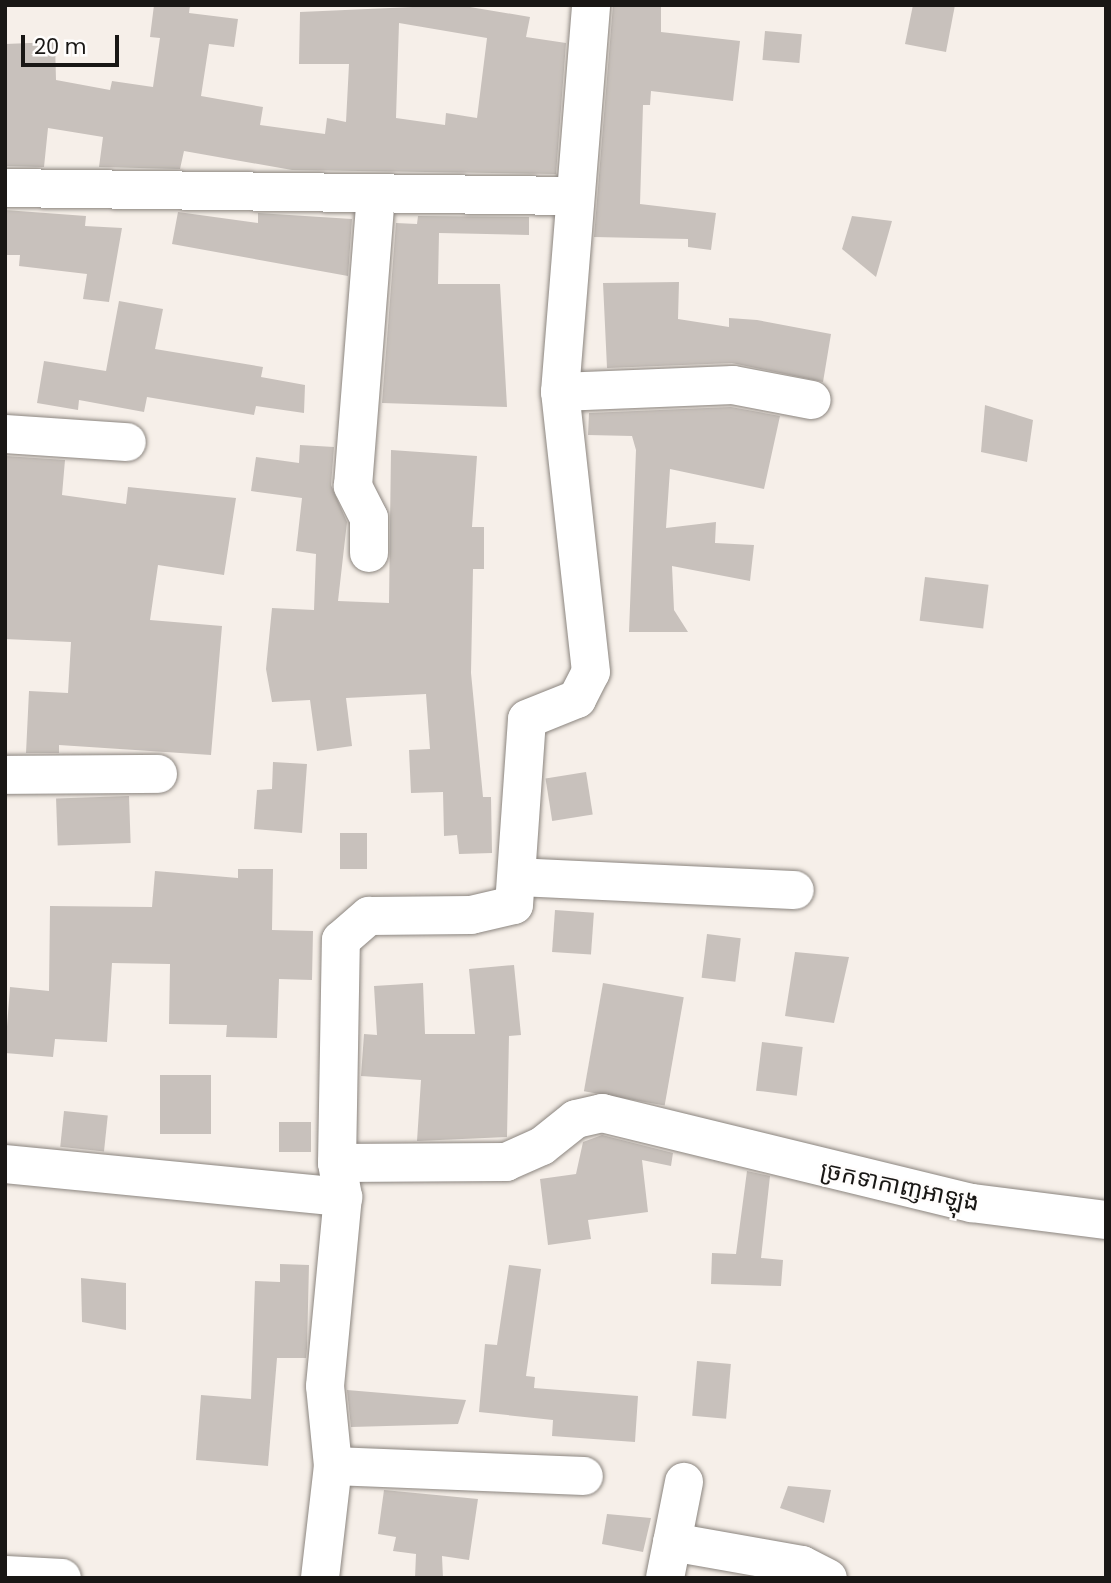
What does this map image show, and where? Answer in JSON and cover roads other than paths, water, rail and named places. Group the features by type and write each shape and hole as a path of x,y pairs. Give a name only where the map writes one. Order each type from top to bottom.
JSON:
{"street":[{"path":"320,1578 333,1466 325,1386 340,1180 341,940 369,916 471,915 514,905 527,719 577,699 592,672 560,392 571,196 591,5"},
{"path":"5,188 571,196"},
{"path":"369,553 369,518 352,485 376,195"},
{"path":"560,392 733,385 812,400"},
{"path":"5,434 127,442"},
{"path":"5,775 158,774"},
{"path":"517,877 795,890"},
{"name":"ច្រកទាកាញអាឡុង","path":"5,1164 340,1180 506,1162 542,1146 576,1119 601,1113 972,1203 1106,1220"},
{"path":"333,1466 584,1476"},
{"path":"684,1482 669,1560 802,1565 828,1578"},
{"path":"5,1575 62,1578"}]}
